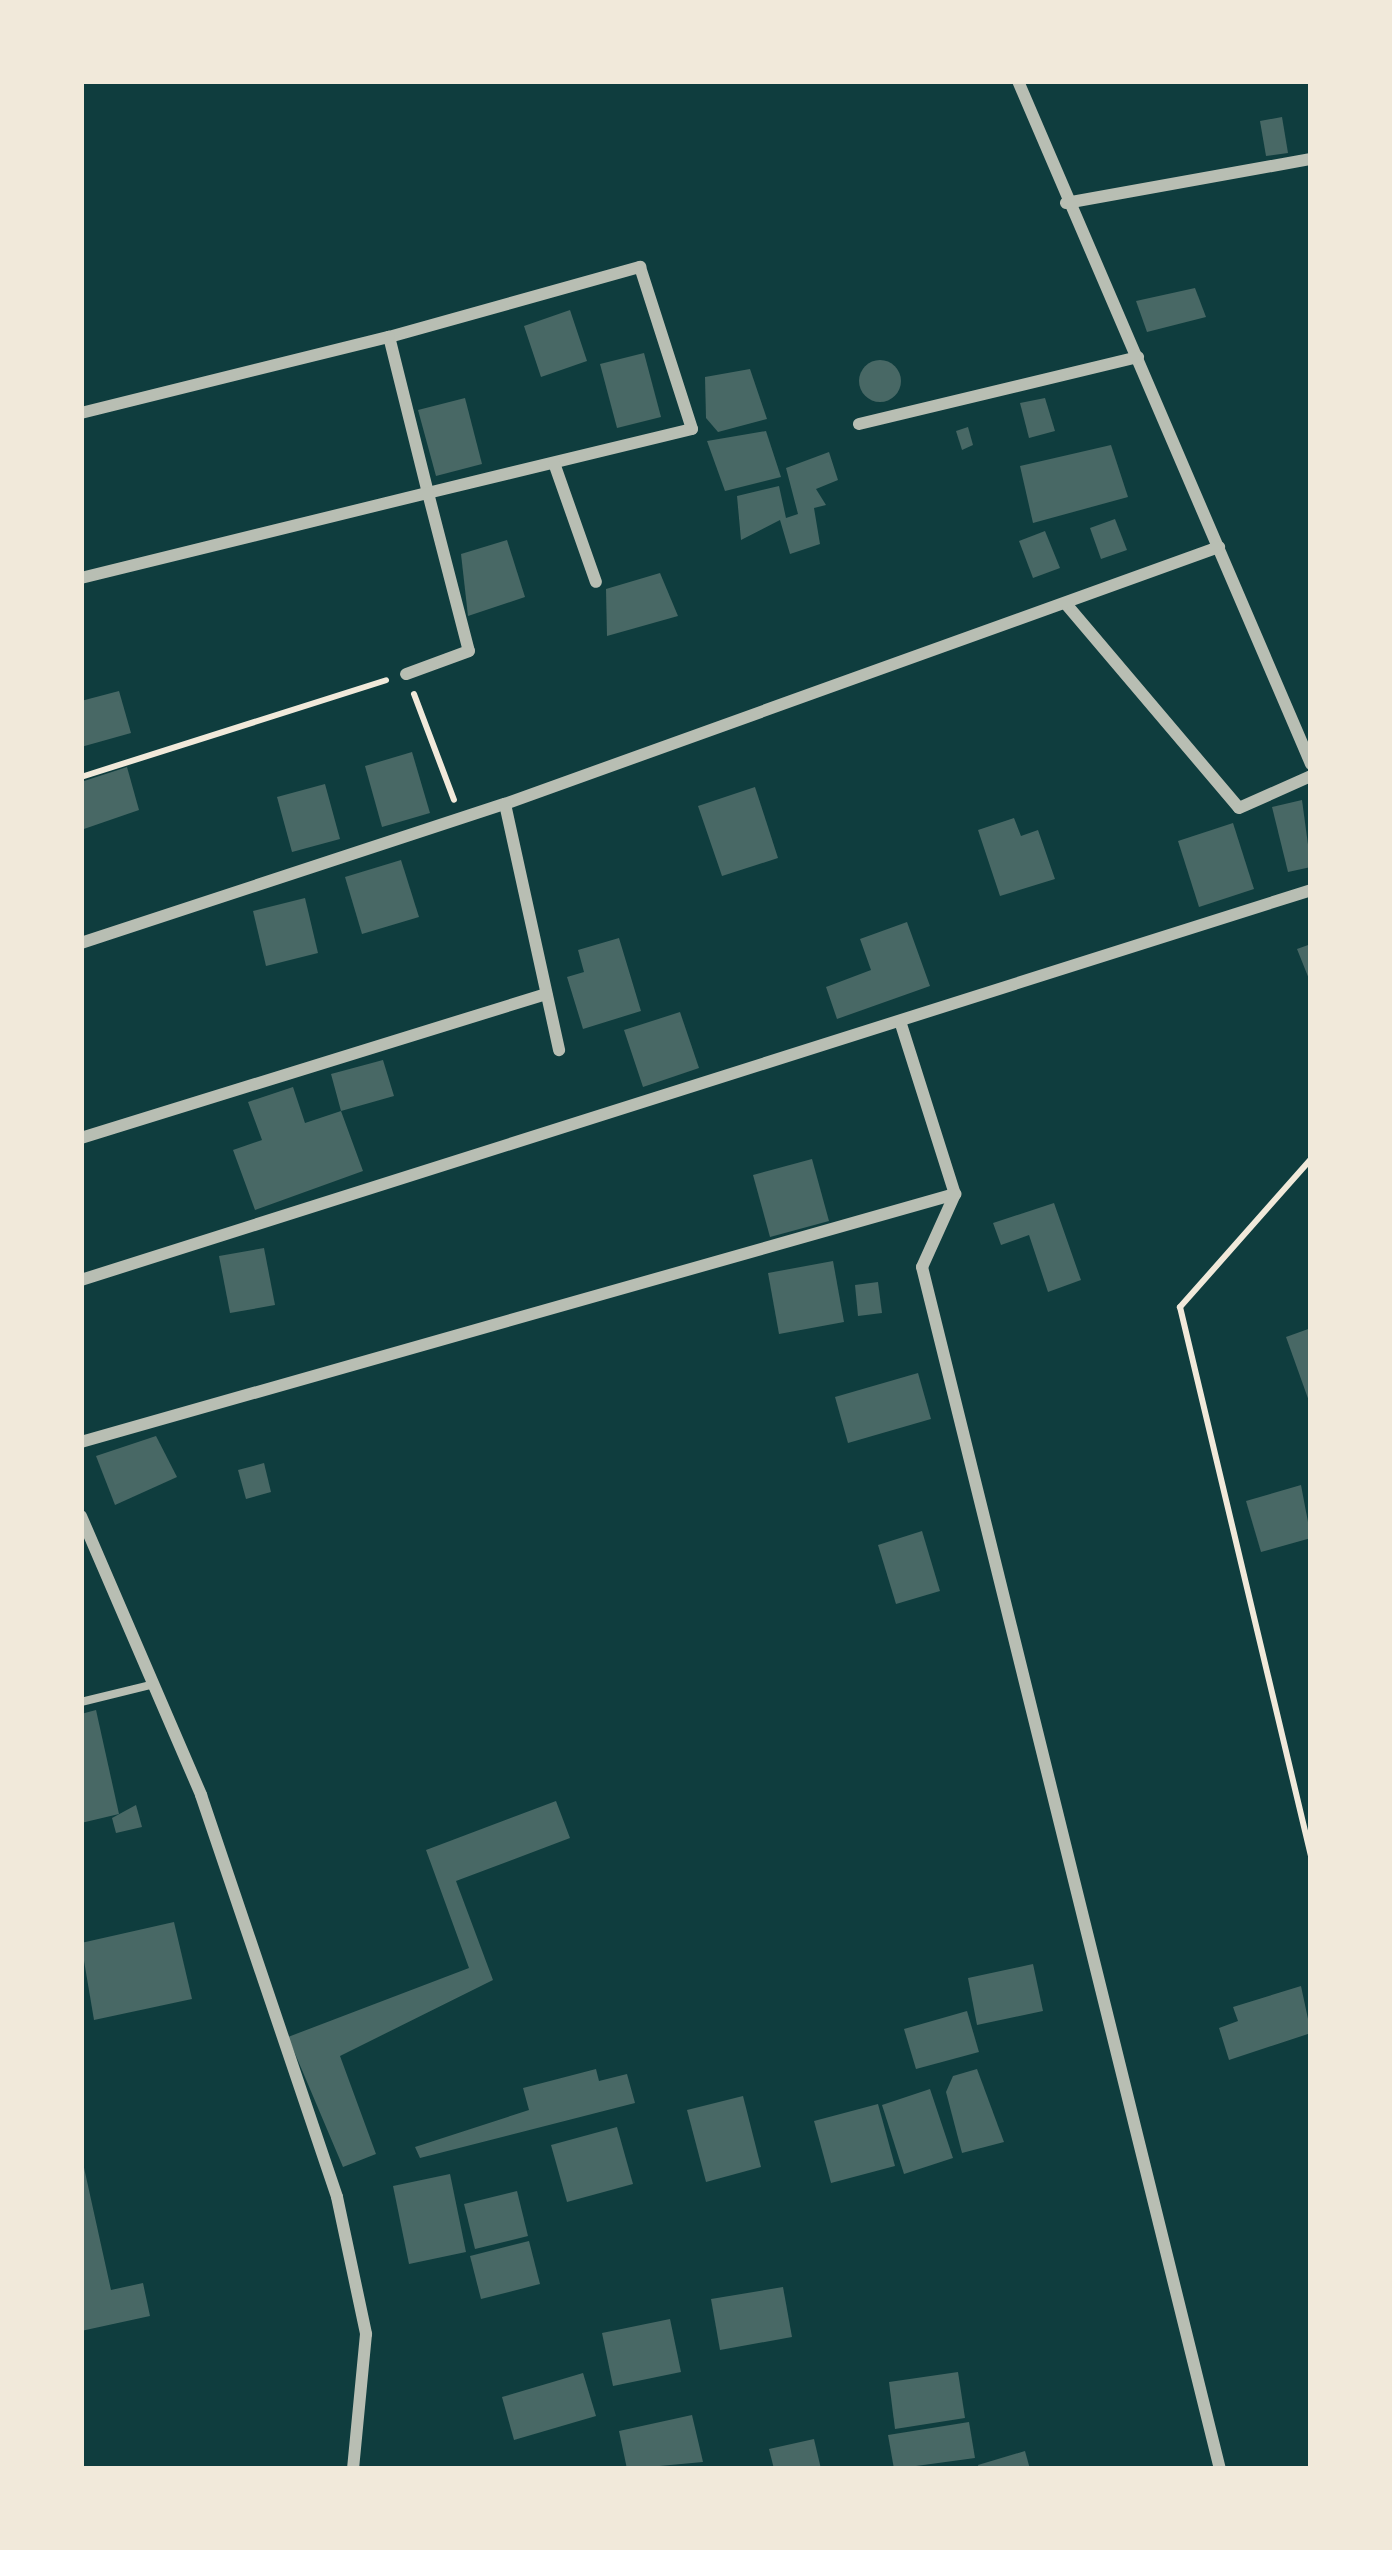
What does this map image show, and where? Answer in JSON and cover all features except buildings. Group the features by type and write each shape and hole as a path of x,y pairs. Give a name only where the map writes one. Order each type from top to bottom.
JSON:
{"street":[{"path":"1018,81 1066,203 1138,357 1311,764"},
{"path":"1066,203 1311,159"},
{"path":"81,413 389,337 640,267 692,429 81,578"},
{"path":"389,337 470,651 406,674"},
{"path":"859,424 1138,357"},
{"path":"554,463 596,582"},
{"path":"81,943 461,820 1219,547"},
{"path":"1066,604 1239,808 1311,776"},
{"path":"505,804 559,1050"},
{"path":"81,1280 1311,890"},
{"path":"81,1138 546,994"},
{"path":"900,1021 955,1194 922,1267 1220,2469"},
{"path":"81,1442 955,1194"},
{"path":"81,1516 201,1795 337,2198 365,2334 353,2469"}],"lane":[{"path":"81,1702 150,1685"}],"path":[{"path":"81,777 406,674 461,820"},
{"path":"1311,1159 1180,1307 1311,1856"}]}
